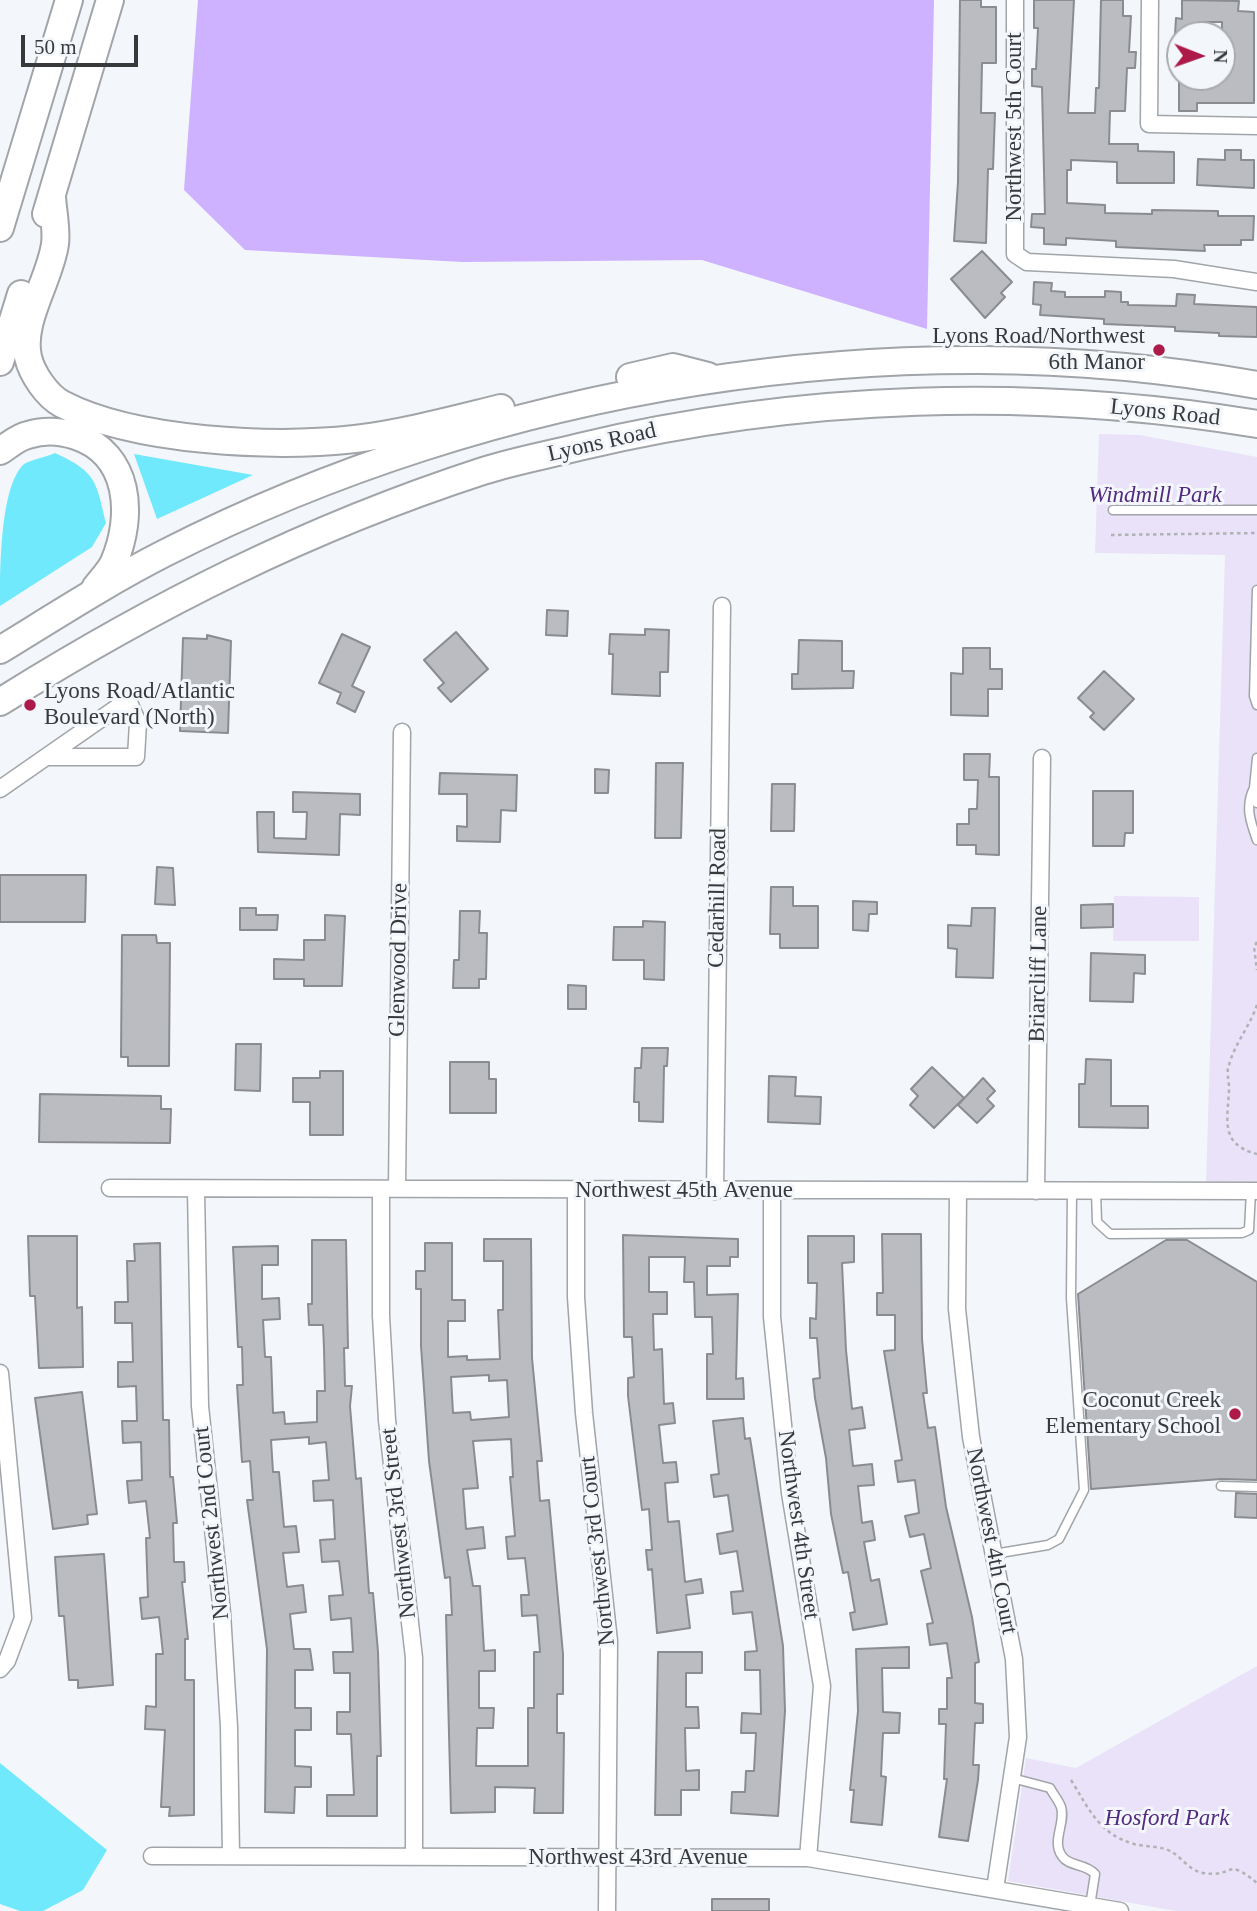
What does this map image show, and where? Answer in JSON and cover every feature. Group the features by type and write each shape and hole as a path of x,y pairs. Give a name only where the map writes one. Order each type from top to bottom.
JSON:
{"main road":[{"path":"0,228 69,0"},
{"path":"0,362 110,0"},
{"path":"52,197 55,244 29,332 28,357 38,380 60,403 103,419 212,440 312,443 411,429 673,367 720,379"},
{"name":"Lyons Road","path":"0,650 164,553 241,517 361,469 506,423 636,392 720,379 869,364 983,360 1101,365 1257,385"},
{"name":"Lyons Road","path":"0,702 94,643 252,561 485,470 650,430 773,412 913,401 1061,402 1195,414 1257,424"},
{"path":"0,451 27,435 61,431 90,441 113,460 125,491 124,525 114,564 91,594"}],"street":[{"name":"Northwest 5th Court","path":"1015,0 1014,254 1027,262 1174,269 1257,282"},
{"path":"1150,0 1149,124 1257,126"},
{"name":"Cedarhill Road","path":"715,1191 722,606"},
{"path":"0,789 46,757 67,743 128,700 138,723 136,757 46,757"},
{"name":"Glenwood Drive","path":"389,1188 402,732"},
{"name":"Briarcliff Lane","path":"1036,1191 1042,758"},
{"name":"Northwest 45th Avenue","path":"110,1188 1254,1191"},
{"name":"Northwest 3rd Street","path":"389,1188 382,1316 387,1420 414,1658 414,1857"},
{"name":"Northwest 2nd Court","path":"196,1190 200,1406 225,1663 231,1856"},
{"name":"Northwest 3rd Court","path":"576,1191 576,1297 584,1413 609,1641 607,1911"},
{"name":"Northwest 4th Street","path":"772,1191 772,1317 790,1493 822,1686 807,1858"},
{"name":"Northwest 4th Court","path":"958,1191 957,1309 971,1437 1014,1659 1018,1737 995,1889"},
{"path":"0,1373 23,1618 7,1661 0,1669"},
{"name":"Northwest 43rd Avenue","path":"152,1856 807,1858 1120,1911"}],"lane":[{"path":"1113,509 1257,510"},
{"path":"1257,590 1254,696 1257,705"},
{"path":"1257,758 1254,788 1257,803"},
{"path":"1254,788 1248,799 1249,818 1257,840"},
{"path":"994,1554 1048,1545 1059,1539 1084,1490 1071,1298 1072,1191"},
{"path":"1096,1191 1097,1222 1110,1234 1242,1233 1249,1230 1254,1191"},
{"path":"1221,1486 1257,1486"},
{"path":"1012,1777 1050,1787 1062,1809 1057,1845 1060,1854 1067,1861 1088,1866 1095,1874 1090,1906"}],"path":[{"path":"1111,535 1257,533"},
{"path":"1257,942 1254,947 1257,970"},
{"path":"1257,1005 1227,1069 1229,1088 1226,1118 1228,1133 1239,1145 1257,1154"},
{"path":"1071,1780 1103,1830 1133,1844 1170,1851 1200,1873 1217,1873 1233,1868 1244,1870 1257,1883"}],"green space":[{"name":"Windmill Park","path":"1099,434 1140,435 1257,457 1257,1184 1206,1184 1225,555 1095,553"},
{"path":"1114,896 1199,897 1199,941 1113,941"},
{"name":"Hosford Park","path":"1257,1666 1257,1911 1176,1911 1008,1881 1026,1758 1076,1768"}],"shaded area":[{"path":"198,0 934,0 927,329 702,260 462,262 245,250 184,190"}],"water":[{"path":"55,453 87,472 100,497 106,523 92,547 0,606 3,529 10,490 24,464"},
{"path":"134,454 253,475 157,519"},
{"path":"0,1763 107,1850 83,1890 43,1911 20,1911 0,1904"}],"building":[{"path":"960,0 981,0 981,7 996,7 996,63 982,63 981,113 995,113 993,169 988,169 986,243 954,241 958,182"},
{"path":"1034,0 1074,0 1068,113 1095,113 1096,88 1099,88 1101,0 1123,0 1123,16 1131,16 1129,52 1136,52 1135,68 1127,68 1125,111 1110,111 1109,144 1138,144 1138,151 1174,152 1174,183 1117,183 1117,162 1071,160 1071,170 1067,170 1067,203 1105,205 1105,213 1152,214 1152,210 1218,211 1218,216 1254,216 1253,240 1241,240 1241,245 1204,245 1205,251 1116,247 1116,241 1066,238 1066,245 1044,244 1044,228 1031,227 1032,214 1045,214 1042,87 1032,86 1032,69 1036,69 1038,28 1034,28"},
{"path":"1182,0 1239,1 1238,11 1254,12 1254,103 1197,103 1197,111 1179,111 1179,91 1236,91 1236,21 1176,21 1176,18 1182,19"},
{"path":"1225,150 1241,150 1241,160 1254,160 1254,188 1197,185 1198,159 1225,160"},
{"path":"982,251 1012,282 1001,293 1005,297 985,318 951,279"},
{"path":"1034,282 1052,283 1051,291 1065,292 1065,297 1105,297 1105,291 1121,292 1121,302 1128,302 1128,305 1176,306 1177,294 1195,295 1194,304 1257,307 1257,337 1219,336 1219,333 1175,331 1175,327 1104,324 1104,319 1040,315 1041,305 1033,304"},
{"path":"547,610 568,611 567,636 546,635"},
{"path":"645,629 669,630 668,672 660,672 660,696 612,694 613,654 609,654 610,634 645,635"},
{"path":"456,632 488,669 451,702 438,688 444,683 424,660"},
{"path":"342,634 370,647 352,686 364,692 355,712 337,703 341,693 319,683"},
{"path":"207,635 231,641 228,733 180,731 183,638 207,639"},
{"path":"799,640 842,641 842,671 854,671 853,688 792,689 792,674 798,674"},
{"path":"963,648 990,648 990,669 1002,669 1002,689 988,689 988,716 951,715 951,673 963,674"},
{"path":"1104,671 1134,699 1104,730 1090,717 1094,713 1078,698"},
{"path":"964,754 990,754 989,777 999,777 999,855 976,854 976,845 957,845 957,824 969,824 969,809 977,809 978,780 964,780"},
{"path":"656,763 683,763 681,838 655,838"},
{"path":"595,769 609,770 608,793 595,793"},
{"path":"440,773 517,775 516,811 501,810 500,842 457,841 457,826 467,827 467,794 439,794"},
{"path":"772,784 795,784 794,831 771,831"},
{"path":"1093,791 1133,791 1133,833 1125,833 1124,846 1093,846"},
{"path":"293,792 360,794 360,815 340,814 339,855 258,852 257,812 274,812 274,838 306,839 307,812 293,812"},
{"path":"157,867 173,868 175,905 155,904"},
{"path":"0,875 86,875 85,922 0,922"},
{"path":"771,887 793,887 793,906 818,906 818,948 780,948 780,934 770,934"},
{"path":"853,901 877,902 877,914 869,914 868,931 853,930"},
{"path":"1113,904 1113,927 1081,928 1081,905"},
{"path":"240,908 256,908 256,915 278,915 277,930 240,930"},
{"path":"972,908 995,908 993,978 956,977 957,949 948,948 948,925 971,926"},
{"path":"460,911 480,911 479,933 487,933 486,979 479,979 479,988 453,988 454,960 459,960"},
{"path":"325,915 345,916 342,986 304,986 304,979 274,979 274,959 304,960 304,940 325,940"},
{"path":"643,921 665,922 664,980 644,979 644,960 613,960 614,927 643,927"},
{"path":"122,935 156,935 157,943 170,943 169,1066 128,1066 128,1057 121,1057"},
{"path":"1091,953 1145,955 1145,974 1134,973 1133,1002 1090,1001"},
{"path":"568,985 586,986 586,1009 568,1009"},
{"path":"236,1044 261,1044 260,1091 235,1090"},
{"path":"642,1048 668,1048 667,1066 664,1066 663,1122 639,1121 639,1102 634,1102 635,1068 641,1068"},
{"path":"1086,1059 1111,1060 1111,1106 1148,1106 1148,1128 1079,1127 1079,1084 1085,1084"},
{"path":"450,1062 489,1062 489,1079 496,1079 496,1113 450,1113"},
{"path":"932,1067 964,1098 934,1128 910,1105 918,1096 911,1089"},
{"path":"320,1071 343,1071 343,1135 310,1135 310,1102 293,1102 293,1078 320,1078"},
{"path":"769,1076 796,1077 795,1096 821,1097 820,1124 768,1122"},
{"path":"983,1078 995,1091 987,1099 994,1106 977,1123 958,1105"},
{"path":"40,1094 161,1096 161,1109 171,1109 170,1143 39,1142"},
{"path":"882,1234 921,1234 922,1339 927,1393 923,1393 928,1428 935,1427 946,1507 972,1617 979,1662 975,1663 975,1703 983,1704 983,1723 975,1723 973,1765 979,1765 968,1841 939,1837 947,1779 944,1779 946,1724 939,1724 939,1709 947,1709 947,1678 952,1678 947,1643 930,1645 927,1624 933,1623 921,1571 931,1568 924,1534 910,1537 905,1516 919,1513 915,1480 898,1482 895,1461 902,1460 884,1351 895,1350 895,1315 877,1315 877,1293 883,1293"},
{"path":"623,1235 738,1239 738,1257 730,1257 730,1266 707,1266 707,1295 738,1294 736,1379 743,1378 744,1399 707,1399 707,1354 713,1354 712,1317 695,1317 694,1282 684,1282 685,1257 649,1257 649,1292 667,1292 667,1314 653,1314 654,1350 662,1349 664,1404 673,1403 675,1423 659,1425 663,1463 676,1462 678,1482 665,1483 668,1522 679,1521 685,1582 701,1579 703,1593 686,1595 690,1628 657,1633 652,1569 648,1570 646,1550 652,1550 649,1509 642,1510 628,1396 628,1378 634,1377 632,1337 624,1337"},
{"path":"28,1236 77,1236 77,1308 82,1307 83,1367 39,1368 35,1296 30,1296"},
{"path":"808,1236 854,1236 854,1262 842,1263 846,1350 852,1409 862,1407 865,1428 849,1430 853,1466 872,1464 874,1485 858,1486 862,1523 872,1521 875,1540 864,1542 871,1581 879,1579 887,1624 853,1630 850,1613 855,1612 848,1572 843,1573 831,1514 826,1458 815,1398 813,1379 820,1378 817,1338 810,1338 810,1318 816,1319 817,1283 808,1283"},
{"path":"484,1239 531,1239 532,1358 542,1461 537,1461 540,1501 549,1500 563,1654 563,1694 557,1694 557,1733 564,1733 563,1813 534,1813 535,1788 495,1787 495,1812 451,1813 446,1615 452,1615 450,1577 445,1578 429,1461 421,1346 421,1289 416,1289 416,1271 425,1271 425,1243 452,1243 452,1300 465,1300 465,1321 448,1321 448,1357 467,1356 467,1360 500,1359 498,1310 503,1310 503,1261 484,1261","holes":["489,1375 489,1381 507,1380 509,1417 471,1420 470,1412 453,1413 451,1377","511,1439 513,1477 510,1477 515,1536 506,1537 508,1559 525,1558 529,1595 521,1595 522,1616 537,1615 540,1652 534,1652 534,1708 528,1708 528,1766 476,1766 477,1728 493,1728 494,1708 479,1708 479,1671 495,1671 495,1650 484,1651 480,1586 473,1586 467,1550 485,1548 483,1527 466,1529 463,1489 478,1488 473,1441"]},
{"path":"312,1240 346,1240 348,1348 344,1348 345,1386 352,1386 350,1406 356,1479 361,1478 369,1593 373,1593 378,1652 381,1756 377,1756 377,1816 327,1816 327,1795 354,1795 351,1734 337,1734 337,1712 350,1712 350,1673 334,1673 333,1652 353,1652 351,1618 331,1620 329,1596 343,1595 339,1561 322,1562 320,1540 335,1539 333,1500 314,1501 313,1481 329,1480 326,1442 309,1444 309,1437 271,1440 273,1472 279,1472 284,1527 296,1526 299,1552 283,1553 287,1587 303,1585 306,1612 290,1614 294,1649 310,1649 313,1670 295,1670 295,1708 311,1708 311,1730 295,1730 295,1766 311,1767 311,1787 295,1787 294,1813 265,1812 267,1649 247,1500 253,1500 250,1461 242,1462 237,1385 243,1385 242,1347 238,1347 233,1247 278,1246 278,1265 262,1265 262,1299 279,1298 280,1319 263,1320 265,1357 271,1357 273,1413 284,1412 285,1424 317,1422 317,1391 325,1391 324,1348 323,1325 309,1325 308,1304 312,1304"},
{"name":"Coconut Creek Elementary School","path":"1166,1240 1187,1240 1257,1282 1257,1480 1221,1479 1091,1489 1078,1294"},
{"path":"160,1243 163,1420 169,1420 170,1477 173,1477 177,1523 173,1523 174,1562 184,1562 185,1582 182,1582 188,1639 185,1639 185,1680 194,1680 194,1815 169,1816 170,1807 161,1807 165,1730 145,1729 146,1706 156,1707 156,1654 163,1654 159,1617 142,1619 140,1598 148,1597 146,1538 150,1538 146,1501 129,1503 127,1481 142,1480 141,1442 123,1443 122,1421 137,1421 136,1386 118,1387 118,1362 133,1362 132,1323 115,1323 115,1302 128,1302 127,1261 135,1261 134,1244"},
{"path":"82,1392 97,1514 87,1515 88,1524 53,1529 35,1398"},
{"path":"743,1418 745,1439 750,1438 783,1646 785,1711 778,1816 731,1813 732,1792 745,1792 746,1771 754,1771 756,1733 741,1733 742,1713 761,1714 760,1670 745,1670 745,1652 757,1651 752,1612 733,1614 731,1592 743,1591 737,1551 720,1554 717,1534 733,1531 728,1495 714,1497 711,1475 719,1474 713,1421"},
{"path":"1236,1493 1257,1494 1257,1518 1235,1517"},
{"path":"104,1554 113,1685 78,1688 78,1680 69,1680 64,1616 59,1616 55,1557"},
{"path":"909,1647 909,1668 882,1668 883,1712 900,1713 899,1733 883,1733 881,1776 886,1777 882,1825 851,1822 854,1790 850,1790 858,1711 856,1649"},
{"path":"658,1652 702,1652 702,1673 686,1673 686,1707 698,1707 699,1728 685,1728 686,1771 699,1770 699,1790 681,1790 681,1815 655,1815"},
{"path":"712,1899 769,1899 769,1911 712,1911"}],"place":[{"name":"Lyons Road/Northwest 6th Manor","path":"1159,350"},
{"name":"Lyons Road/Atlantic Boulevard (North)","path":"30,705"},
{"name":"Coconut Creek Elementary School","path":"1235,1414"}]}
